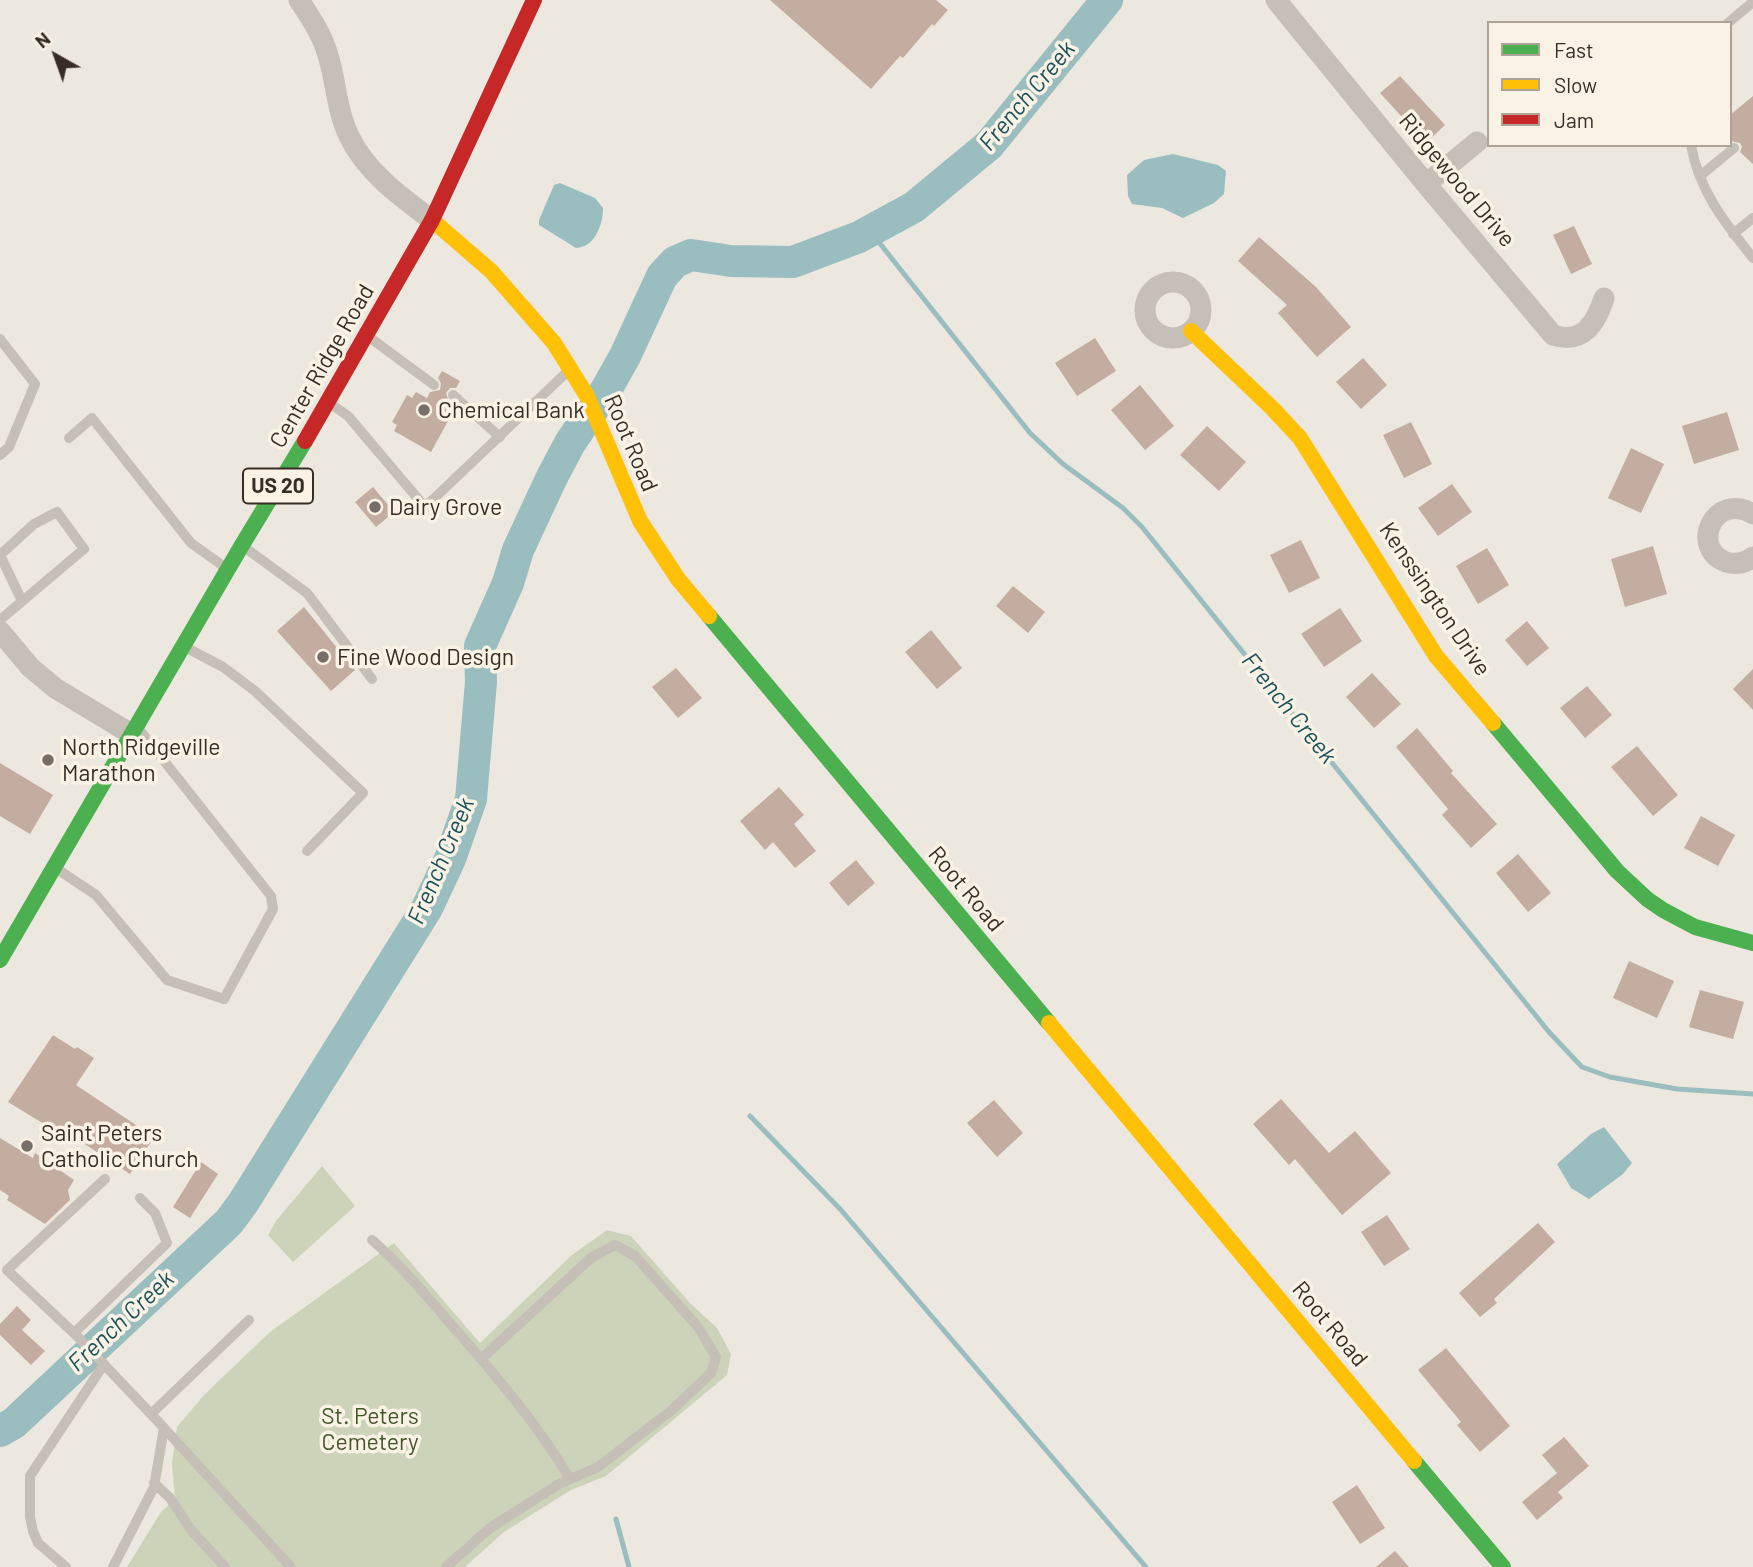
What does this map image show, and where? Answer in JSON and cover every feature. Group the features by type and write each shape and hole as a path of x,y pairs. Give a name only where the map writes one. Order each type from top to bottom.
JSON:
{"street":[{"path":"299,0 316,25 327,53 340,109 362,157 400,196 432,220"},
{"name":"Center Ridge Road","path":"1,956 329,402 432,220 534,0"},
{"name":"Ridgewood Drive","path":"1276,0 1553,335 1564,339 1589,329 1604,298"},
{"path":"1426,184 1478,142"},
{"name":"Root Road","path":"432,220 491,271 555,344 587,396 602,427 640,521 678,579 1503,1567"},
{"name":"Kenssington Drive","path":"1191,331 1300,438 1436,656 1623,878 1656,907 1687,925 1720,937 1753,943"},
{"path":"1752,560 1732,564 1716,556 1708,539 1709,530 1718,514 1726,510 1744,509 1753,514"},
{"path":"0,631 30,667 45,680 81,706 135,731"}],"lane":[{"path":"1730,21 1753,2"},
{"path":"1692,147 1711,204 1753,258"},
{"path":"1700,176 1734,148"},
{"path":"1733,234 1753,218"},
{"path":"367,336 434,385"},
{"path":"0,338 35,384 9,447 0,455"},
{"path":"329,402 348,416 425,507 571,369"},
{"path":"453,395 500,437"},
{"path":"69,438 92,418 191,543 229,570"},
{"path":"0,620 84,549 57,512 34,524 0,555 22,601"},
{"path":"242,545 307,593 372,679"},
{"path":"184,647 223,667 256,691 363,793 307,852"},
{"path":"54,868 96,895 167,980 223,999 273,909 274,902 135,731"},
{"path":"105,1179 7,1270 76,1335 152,1414 291,1567"},
{"path":"76,1335 167,1243 155,1213 141,1198"},
{"path":"372,1240 396,1261 481,1359 550,1445 570,1479"},
{"path":"446,1567 490,1528 570,1479 598,1467 672,1410 711,1373 716,1357 698,1327 635,1255 615,1245 591,1258 481,1359"},
{"path":"152,1414 249,1320"},
{"path":"66,1567 38,1543 33,1531 30,1517 30,1476 104,1364"},
{"path":"113,1567 148,1501 164,1428"},
{"path":"154,1483 170,1498 191,1530 225,1567"}],"green space":[{"path":"322,1166 355,1206 293,1262 268,1235 276,1221"},
{"name":"St. Peters Cemetery","path":"607,1230 631,1236 690,1303 717,1328 731,1354 727,1375 606,1476 571,1490 504,1532 465,1567 127,1567 161,1512 175,1499 172,1463 177,1427 204,1395 270,1332 394,1243 480,1343 572,1255"}],"water":[{"path":"1173,154 1218,165 1226,171 1224,194 1214,203 1183,218 1162,208 1132,204 1128,196 1127,175 1144,160"},
{"path":"560,183 595,198 603,208 597,234 583,247 576,248 539,225 554,185"},
{"path":"1604,1127 1632,1163 1623,1174 1589,1199 1571,1188 1557,1164 1591,1134"}],"building":[{"path":"770,0 936,0 948,10 903,58 900,56 871,89"},
{"path":"1400,76 1445,125 1426,143 1380,93"},
{"path":"1753,96 1753,164 1740,152 1740,143 1732,141 1732,113"},
{"path":"1574,226 1592,264 1571,274 1553,235"},
{"path":"1259,237 1316,287 1351,327 1317,357 1278,313 1287,305 1238,261"},
{"path":"1095,338 1116,371 1077,396 1055,363"},
{"path":"1363,358 1387,385 1361,409 1336,382"},
{"name":"Chemical Bank","path":"442,371 460,381 456,388 450,388 446,393 449,402 445,408 453,412 431,452 394,431 397,425 392,422 407,395 412,398 416,392 427,398 430,392 440,390 441,383 438,378"},
{"path":"1140,385 1174,426 1145,450 1111,410"},
{"path":"1727,412 1739,450 1694,464 1682,426"},
{"path":"1411,422 1432,464 1404,478 1383,435"},
{"path":"1207,426 1246,462 1219,491 1180,455"},
{"path":"1631,448 1664,464 1641,513 1608,498"},
{"path":"1452,484 1472,512 1438,536 1418,508"},
{"name":"Dairy Grove","path":"373,487 394,512 376,527 355,502"},
{"path":"1301,540 1320,578 1289,593 1270,555"},
{"path":"1653,546 1667,594 1625,607 1611,559"},
{"path":"1487,548 1509,585 1478,604 1456,566"},
{"path":"1013,586 1045,612 1028,633 996,606"},
{"name":"Fine Wood Design","path":"304,607 355,670 331,691 277,631"},
{"path":"1340,608 1362,641 1324,667 1301,634"},
{"path":"1527,621 1549,648 1527,666 1505,640"},
{"path":"931,630 962,668 937,689 905,652"},
{"path":"676,668 702,698 678,718 652,687"},
{"path":"1753,669 1753,710 1733,689"},
{"path":"1372,673 1401,704 1374,728 1346,697"},
{"path":"1587,686 1612,715 1585,738 1560,708"},
{"path":"1417,728 1453,771 1451,773 1497,824 1471,848 1442,815 1448,809 1396,747"},
{"path":"1637,746 1678,795 1653,816 1611,767"},
{"path":"0,763 53,795 30,834 0,816"},
{"path":"779,787 804,815 794,824 816,851 795,868 773,842 765,850 740,821"},
{"path":"1701,816 1735,835 1718,866 1684,848"},
{"path":"1518,854 1551,893 1528,912 1496,873"},
{"path":"856,860 875,883 848,906 829,883"},
{"path":"1629,961 1674,981 1657,1018 1613,998"},
{"path":"1700,990 1744,1002 1733,1039 1689,1027"},
{"path":"53,1035 94,1058 76,1085 154,1137 130,1174 65,1131 62,1135 8,1102"},
{"path":"1281,1099 1329,1153 1355,1131 1391,1173 1342,1215 1295,1159 1289,1165 1253,1124"},
{"path":"994,1100 1023,1133 997,1157 967,1123"},
{"path":"0,1138 33,1158 35,1153 74,1180 68,1190 70,1200 45,1224 7,1200 9,1196 0,1190"},
{"path":"201,1162 218,1174 190,1218 173,1207"},
{"path":"1387,1215 1410,1249 1384,1266 1361,1232"},
{"path":"1538,1223 1555,1242 1494,1299 1497,1303 1480,1317 1459,1293"},
{"path":"17,1306 31,1320 22,1330 45,1351 31,1365 0,1335 0,1324"},
{"path":"1446,1348 1510,1426 1480,1452 1457,1425 1461,1422 1418,1370"},
{"path":"1564,1437 1589,1466 1558,1492 1563,1498 1537,1520 1522,1502 1557,1473 1542,1455"},
{"path":"1357,1485 1385,1528 1360,1544 1332,1502"},
{"path":"1395,1551 1409,1567 1376,1567"}],"waterway":[{"name":"French Creek","path":"0,1431 14,1423 229,1222 427,908 450,859 471,799 481,682 480,646 508,583 518,550 552,477 570,443 606,390 625,356 662,276 675,262 691,255 731,261 793,262 859,237 914,207 989,145 1107,0"},
{"name":"French Creek","path":"870,231 1030,433 1063,464 1123,508 1142,527 1549,1032 1582,1067 1610,1077 1677,1089 1753,1094"},
{"path":"750,1116 841,1210 1146,1567"},
{"path":"616,1519 629,1567"}],"traffic: fast":[{"path":"0,960 305,441"},
{"path":"709,616 1049,1023"},
{"path":"1493,723 1617,871 1647,899 1695,927 1753,943"},
{"path":"1414,1461 1503,1567"}],"traffic: slow":[{"path":"432,220 491,271 554,343 587,396 640,521 678,579 709,616"},
{"path":"1191,331 1300,438 1436,656 1493,723"},
{"path":"1049,1023 1414,1461"}],"traffic: jam":[{"path":"305,441 432,220 534,0"}],"place":[{"name":"Chemical Bank","path":"424,410"},
{"name":"Dairy Grove","path":"375,507"},
{"name":"Fine Wood Design","path":"323,657"},
{"name":"North Ridgeville Marathon","path":"48,760"},
{"name":"Saint Peters Catholic Church","path":"27,1146"}]}
